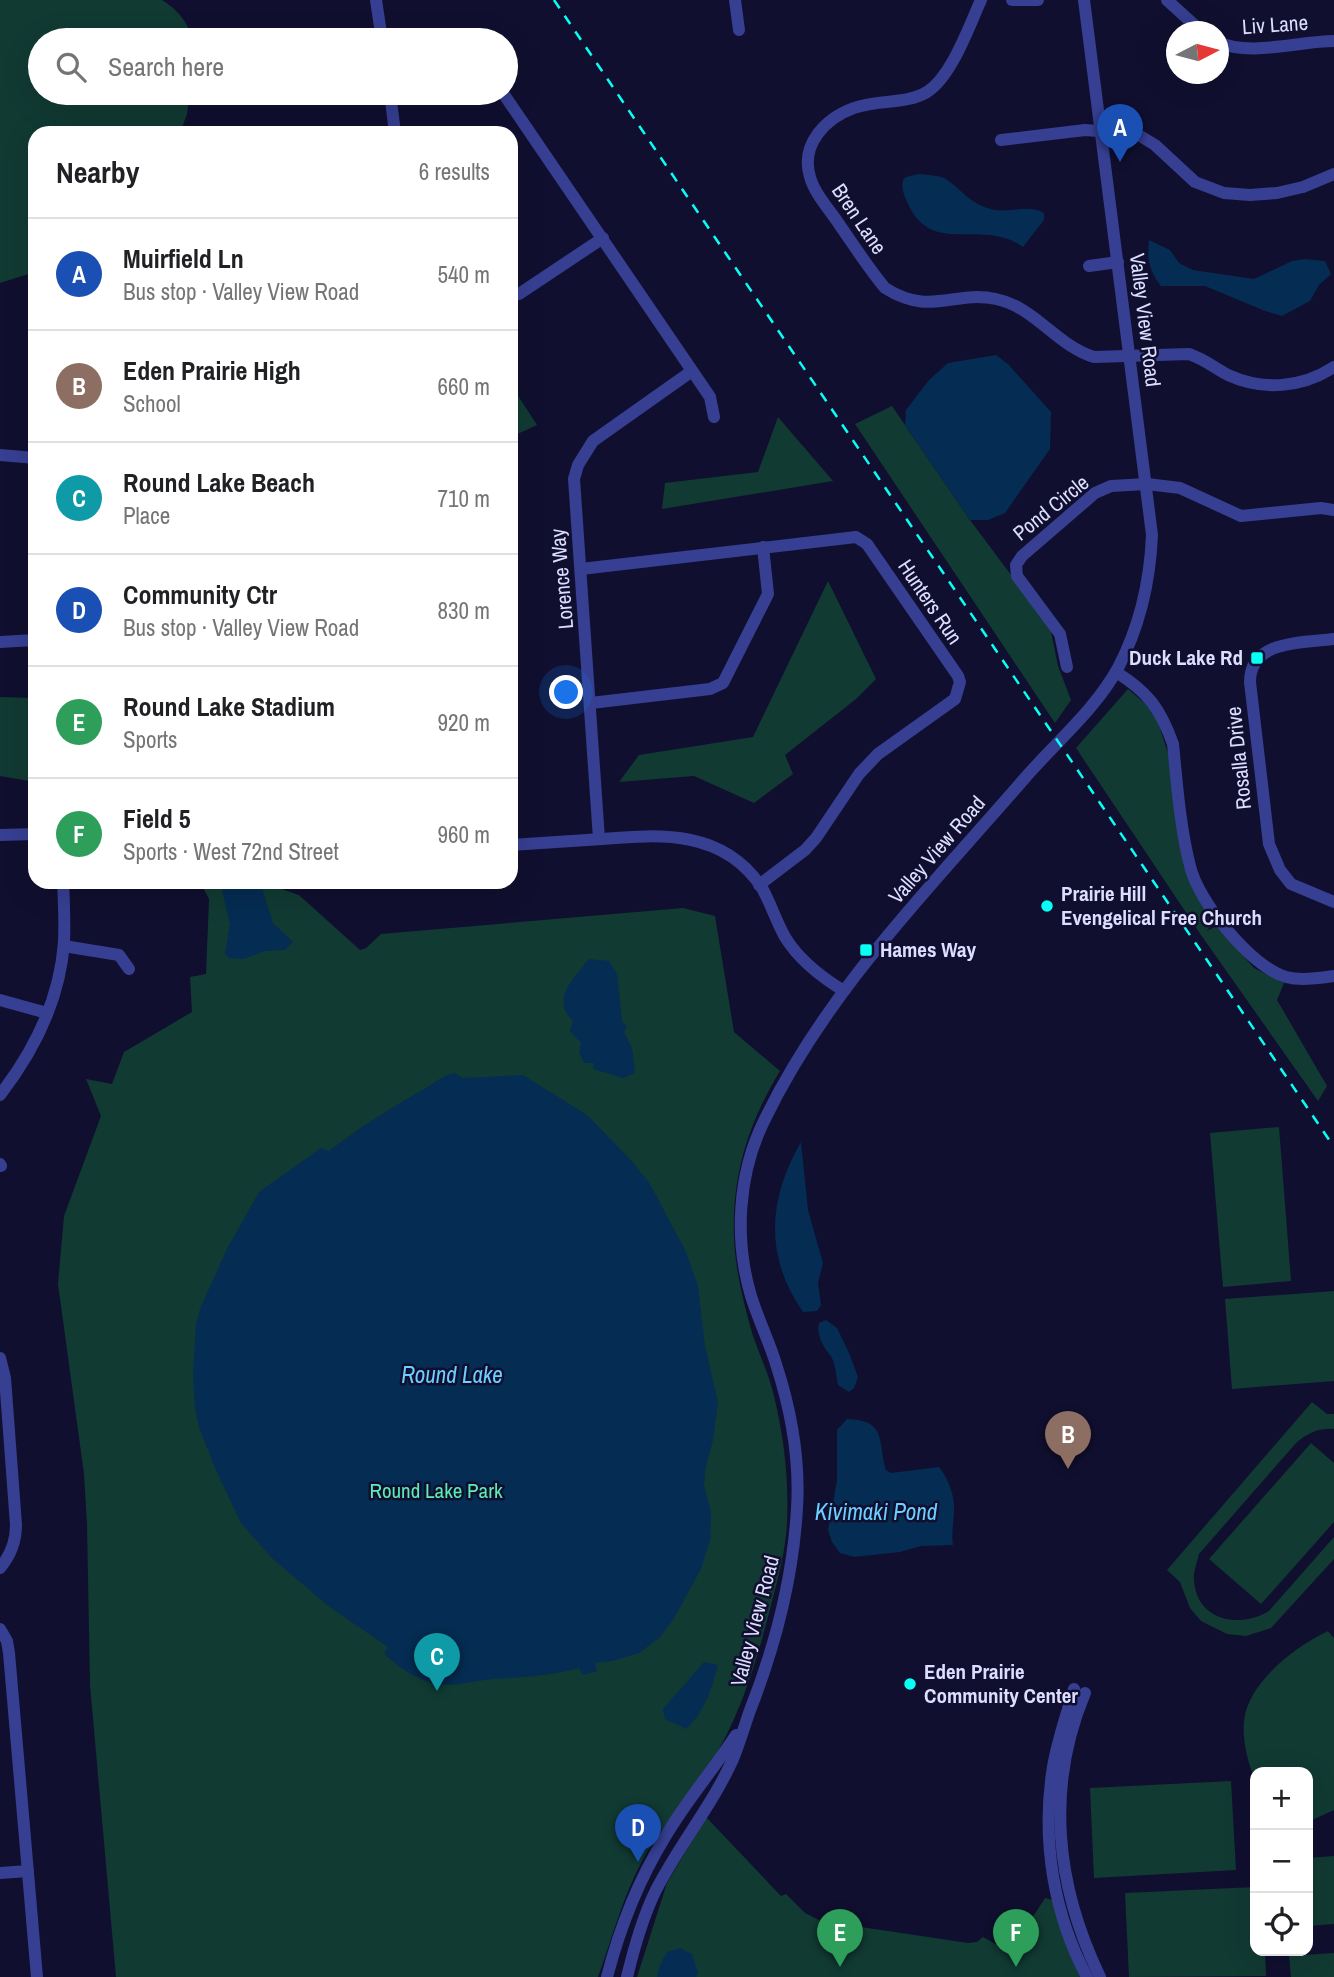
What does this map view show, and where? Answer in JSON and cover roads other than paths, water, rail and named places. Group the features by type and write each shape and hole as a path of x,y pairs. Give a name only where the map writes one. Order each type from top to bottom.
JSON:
{"street":[{"path":"376,0 380,28"},
{"path":"735,0 738,30"},
{"name":"Bren Lane","path":"981,0 940,81 916,97 852,108 820,130 810,147 807,165 810,178 885,288 918,303 996,299 1025,312 1079,353 1094,357 1189,354 1201,358 1228,375 1267,386 1287,386 1306,381 1334,367"},
{"path":"1012,0 1038,0"},
{"name":"Valley View Road","path":"627,1977 654,1894 733,1758 763,1678 788,1588 798,1504 796,1463 787,1402 746,1276 741,1245 743,1196 752,1150 764,1121 808,1044 877,947 1091,705 1116,672 1135,631 1150,572 1152,535 1147,484 1084,0"},
{"path":"1167,0 1190,21"},
{"name":"Liv Lane","path":"1229,46 1252,48 1334,41"},
{"path":"392,105 394,126"},
{"path":"511,105 710,397 714,417"},
{"path":"1001,141 1085,130 1138,134 1155,145 1195,182 1224,193 1277,193 1303,187 1334,174"},
{"path":"518,294 603,238"},
{"path":"1089,266 1118,262"},
{"name":"Lorence Way","path":"599,839 574,479 584,453 604,433 692,371"},
{"path":"0,455 28,457"},
{"path":"1147,484 1180,488 1241,516 1321,508 1334,510"},
{"name":"Pond Circle","path":"1067,667 1060,634 1017,576 1016,565 1022,556 1095,493 1111,486 1147,484"},
{"name":"Hunters Run","path":"581,569 848,537 862,539 958,676 960,682 956,699 878,754 859,774 816,838 805,850 759,885"},
{"path":"591,703 710,689 723,683 768,594 763,547"},
{"name":"Rosalla Drive","path":"1334,639 1269,649 1254,655 1250,672 1269,844 1280,870 1291,884 1334,902"},
{"path":"0,642 28,640"},
{"path":"1116,672 1148,695 1168,729 1173,744 1190,869 1202,896 1245,951 1265,966 1287,977 1314,979 1334,976"},
{"path":"0,835 28,834"},
{"path":"518,845 652,835 693,839 728,856 759,885 796,952 816,972 844,991"},
{"path":"0,1095 29,1052 47,1013 60,972 64,946 63,889"},
{"path":"64,946 119,955 129,969"},
{"path":"0,1000 47,1013"},
{"path":"0,1358 5,1378 16,1525 12,1551 0,1567"},
{"path":"0,1629 9,1653 37,1977"},
{"path":"1087,1977 1059,1906 1049,1839 1052,1773 1059,1740 1080,1691 1065,1765 1060,1821 1061,1847 1071,1905 1082,1938 1100,1977"},
{"name":"Valley View Road","path":"607,1977 618,1935 630,1904 664,1837 748,1717"},
{"path":"0,1873 27,1871"}],"water":[{"path":"919,174 946,179 984,207 998,210 1038,210 1044,213 1044,220 1023,247 992,235 945,233 931,229 919,221 903,190 903,180 906,177"},
{"path":"1149,240 1170,250 1179,263 1193,270 1254,279 1292,261 1305,259 1325,261 1331,274 1319,285 1310,301 1282,316 1205,286 1161,286 1150,264"},
{"path":"996,355 1008,364 1051,412 1050,449 1005,513 988,520 970,520 905,425 906,410 929,380 948,363"},
{"path":"222,889 262,889 273,923 293,942 285,950 265,951 243,959 229,958 225,953 230,924"},
{"path":"589,959 609,961 617,974 622,1021 627,1027 624,1032 632,1048 635,1073 623,1078 593,1069 594,1063 584,1063 579,1052 581,1043 570,1031 573,1021 566,1013 564,997 571,981"},
{"name":"Round Lake","path":"455,1073 462,1078 523,1075 587,1115 650,1184 686,1252 698,1286 705,1346 718,1402 704,1484 711,1513 710,1540 701,1569 673,1620 660,1637 639,1653 595,1663 597,1671 583,1675 579,1668 442,1685 423,1680 406,1671 384,1653 388,1647 327,1605 272,1558 241,1523 215,1468 195,1409 193,1373 196,1323 200,1309 227,1249 259,1192 321,1148 329,1151 389,1110 447,1075"},
{"path":"801,1142 808,1210 823,1263 818,1283 821,1305 817,1311 803,1312 790,1291 782,1270 775,1227 782,1185"},
{"path":"826,1320 837,1328 858,1377 854,1388 849,1392 838,1385 834,1362 819,1336 819,1323"},
{"name":"Kivimaki Pond","path":"847,1419 860,1420 875,1428 881,1441 886,1470 891,1473 939,1467 948,1482 953,1499 953,1545 921,1546 900,1552 854,1557 840,1553 828,1530 837,1480 837,1430"},
{"path":"704,1662 718,1665 702,1708 686,1729 665,1719 663,1709"},
{"path":"680,1948 692,1954 698,1973 696,1977 657,1977 667,1952"}],"railway":[{"path":"554,0 1334,1147"}],"place":[{"name":"Muirfield Ln","path":"1120,162"},
{"name":"Duck Lake Rd","path":"1257,658"},
{"name":"Prairie Hill Evengelical Free Church","path":"1047,906"},
{"name":"Hames Way","path":"866,950"},
{"name":"Eden Prairie High","path":"1068,1469"},
{"name":"Eden Prairie Community Center","path":"910,1684"},
{"name":"Round Lake Beach","path":"437,1691"},
{"name":"Community Ctr","path":"638,1862"},
{"name":"Round Lake Stadium","path":"840,1967"},
{"name":"Field 5","path":"1016,1967"}],"park label":[{"name":"Round Lake Park","path":"436,1491"}]}
